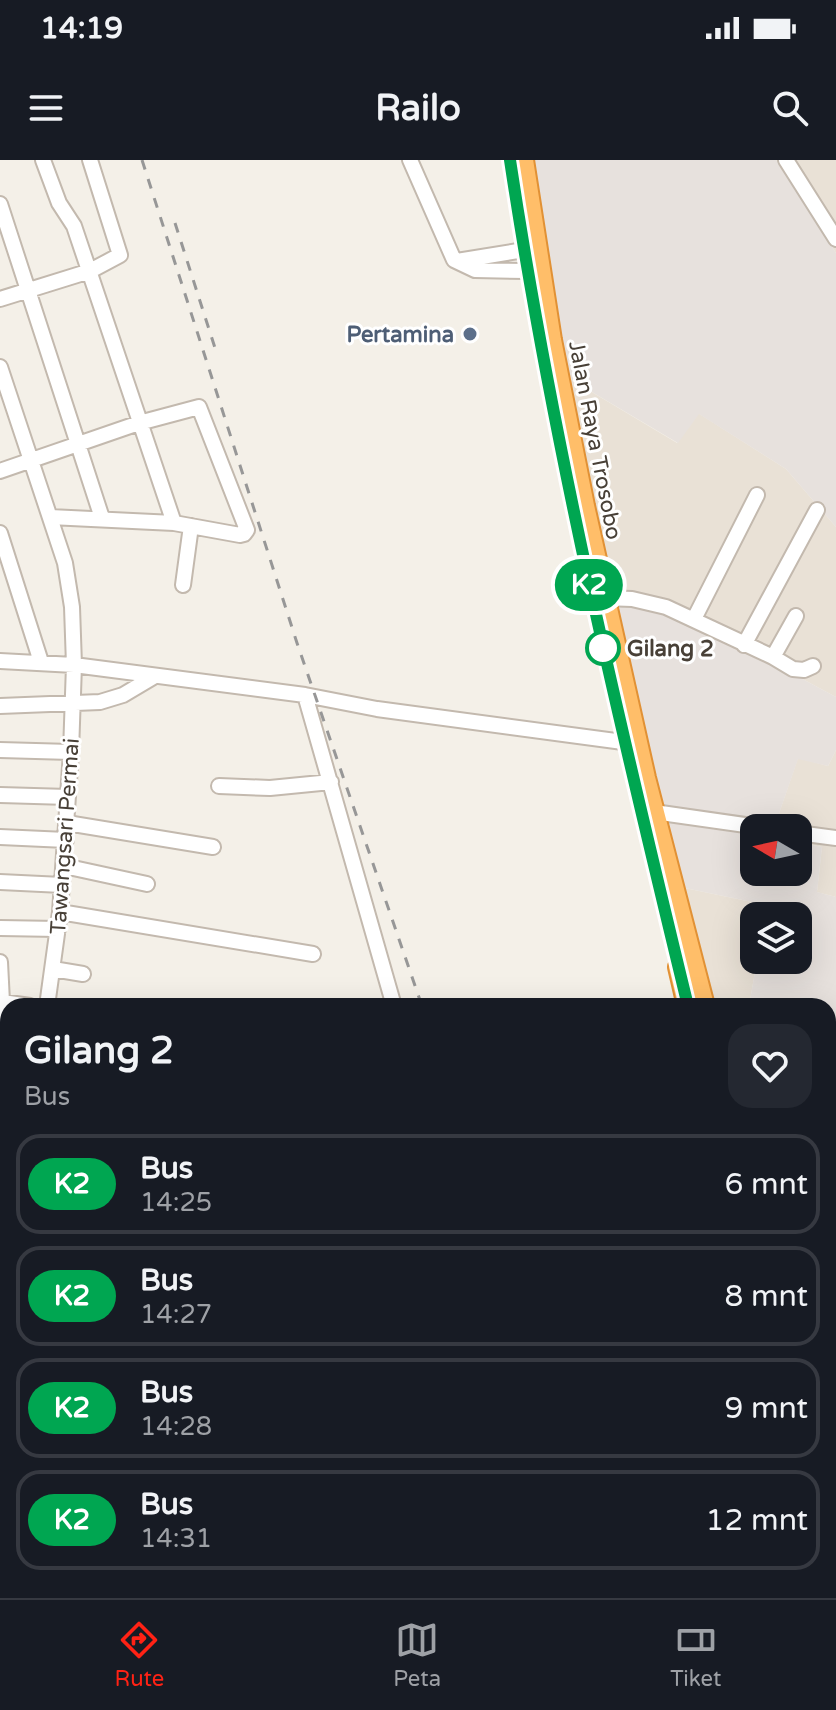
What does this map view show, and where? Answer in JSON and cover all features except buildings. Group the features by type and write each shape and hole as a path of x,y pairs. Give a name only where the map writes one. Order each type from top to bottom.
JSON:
{"highway":[{"name":"Jalan Raya Trosobo","path":"510,160 561,453 623,742 686,998"},
{"name":"Jalan Raya Trosobo","path":"523,160 551,340 604,598 702,998"}],"street":[{"path":"43,160 59,203 74,226 174,523"},
{"path":"0,299 90,271 120,253 90,160"},
{"path":"410,160 456,262 475,270 525,260"},
{"path":"786,160 836,239"},
{"path":"0,204 102,518"},
{"path":"456,262 525,260"},
{"path":"0,367 65,563"},
{"path":"0,471 139,423 198,407 201,408 247,530 240,535 174,523 50,517"},
{"path":"694,619 757,495"},
{"path":"744,645 817,510"},
{"path":"65,563 67,517"},
{"path":"183,585 191,526"},
{"path":"0,533 41,662"},
{"name":"Tawangsari Permai","path":"48,998 64,866 73,704 72,607 65,563"},
{"path":"604,598 647,601 694,619 793,669 804,670 813,666"},
{"path":"773,657 796,616"},
{"path":"0,661 74,665 305,695 377,709 623,742"},
{"path":"0,706 73,704 116,698 155,676"},
{"path":"305,695 392,998"},
{"path":"0,750 71,752"},
{"path":"219,786 270,788 331,782"},
{"path":"0,795 68,797"},
{"path":"654,812 740,824"},
{"path":"67,823 213,847"},
{"path":"812,835 836,838"},
{"path":"0,837 66,840"},
{"path":"64,866 147,884"},
{"path":"0,882 62,885"},
{"path":"60,912 313,954"},
{"path":"0,928 58,929"},
{"path":"0,962 2,998"},
{"path":"53,969 83,974"}],"shaded area":[{"path":"534,160 776,160 836,253 836,527 786,469 699,414 678,443 565,376"},
{"path":"776,160 836,160 836,253 778,163"},
{"path":"565,376 677,443 698,413 786,469 836,527 836,697 653,599 610,597"},
{"path":"610,597 653,599 836,697 836,750 828,766 798,759 779,814 740,814 740,886 812,886 812,845 822,847 817,892 836,897 836,998 750,998 755,974 812,974 812,902 752,902 680,887"},
{"path":"836,750 836,897 817,892 822,847 812,845 812,814 779,814 798,758 828,766"},
{"path":"680,887 752,902 740,902 740,974 755,974 750,998 709,998"}],"railway":[{"path":"142,160 297,643 419,998"},
{"path":"175,223 215,348"}],"bus line":[{"name":"K2","path":"510,160 532,303 572,509 623,742 686,998"}],"place":[{"name":"Pertamina","path":"470,334"},
{"name":"Gilang 2","path":"603,648"}]}
